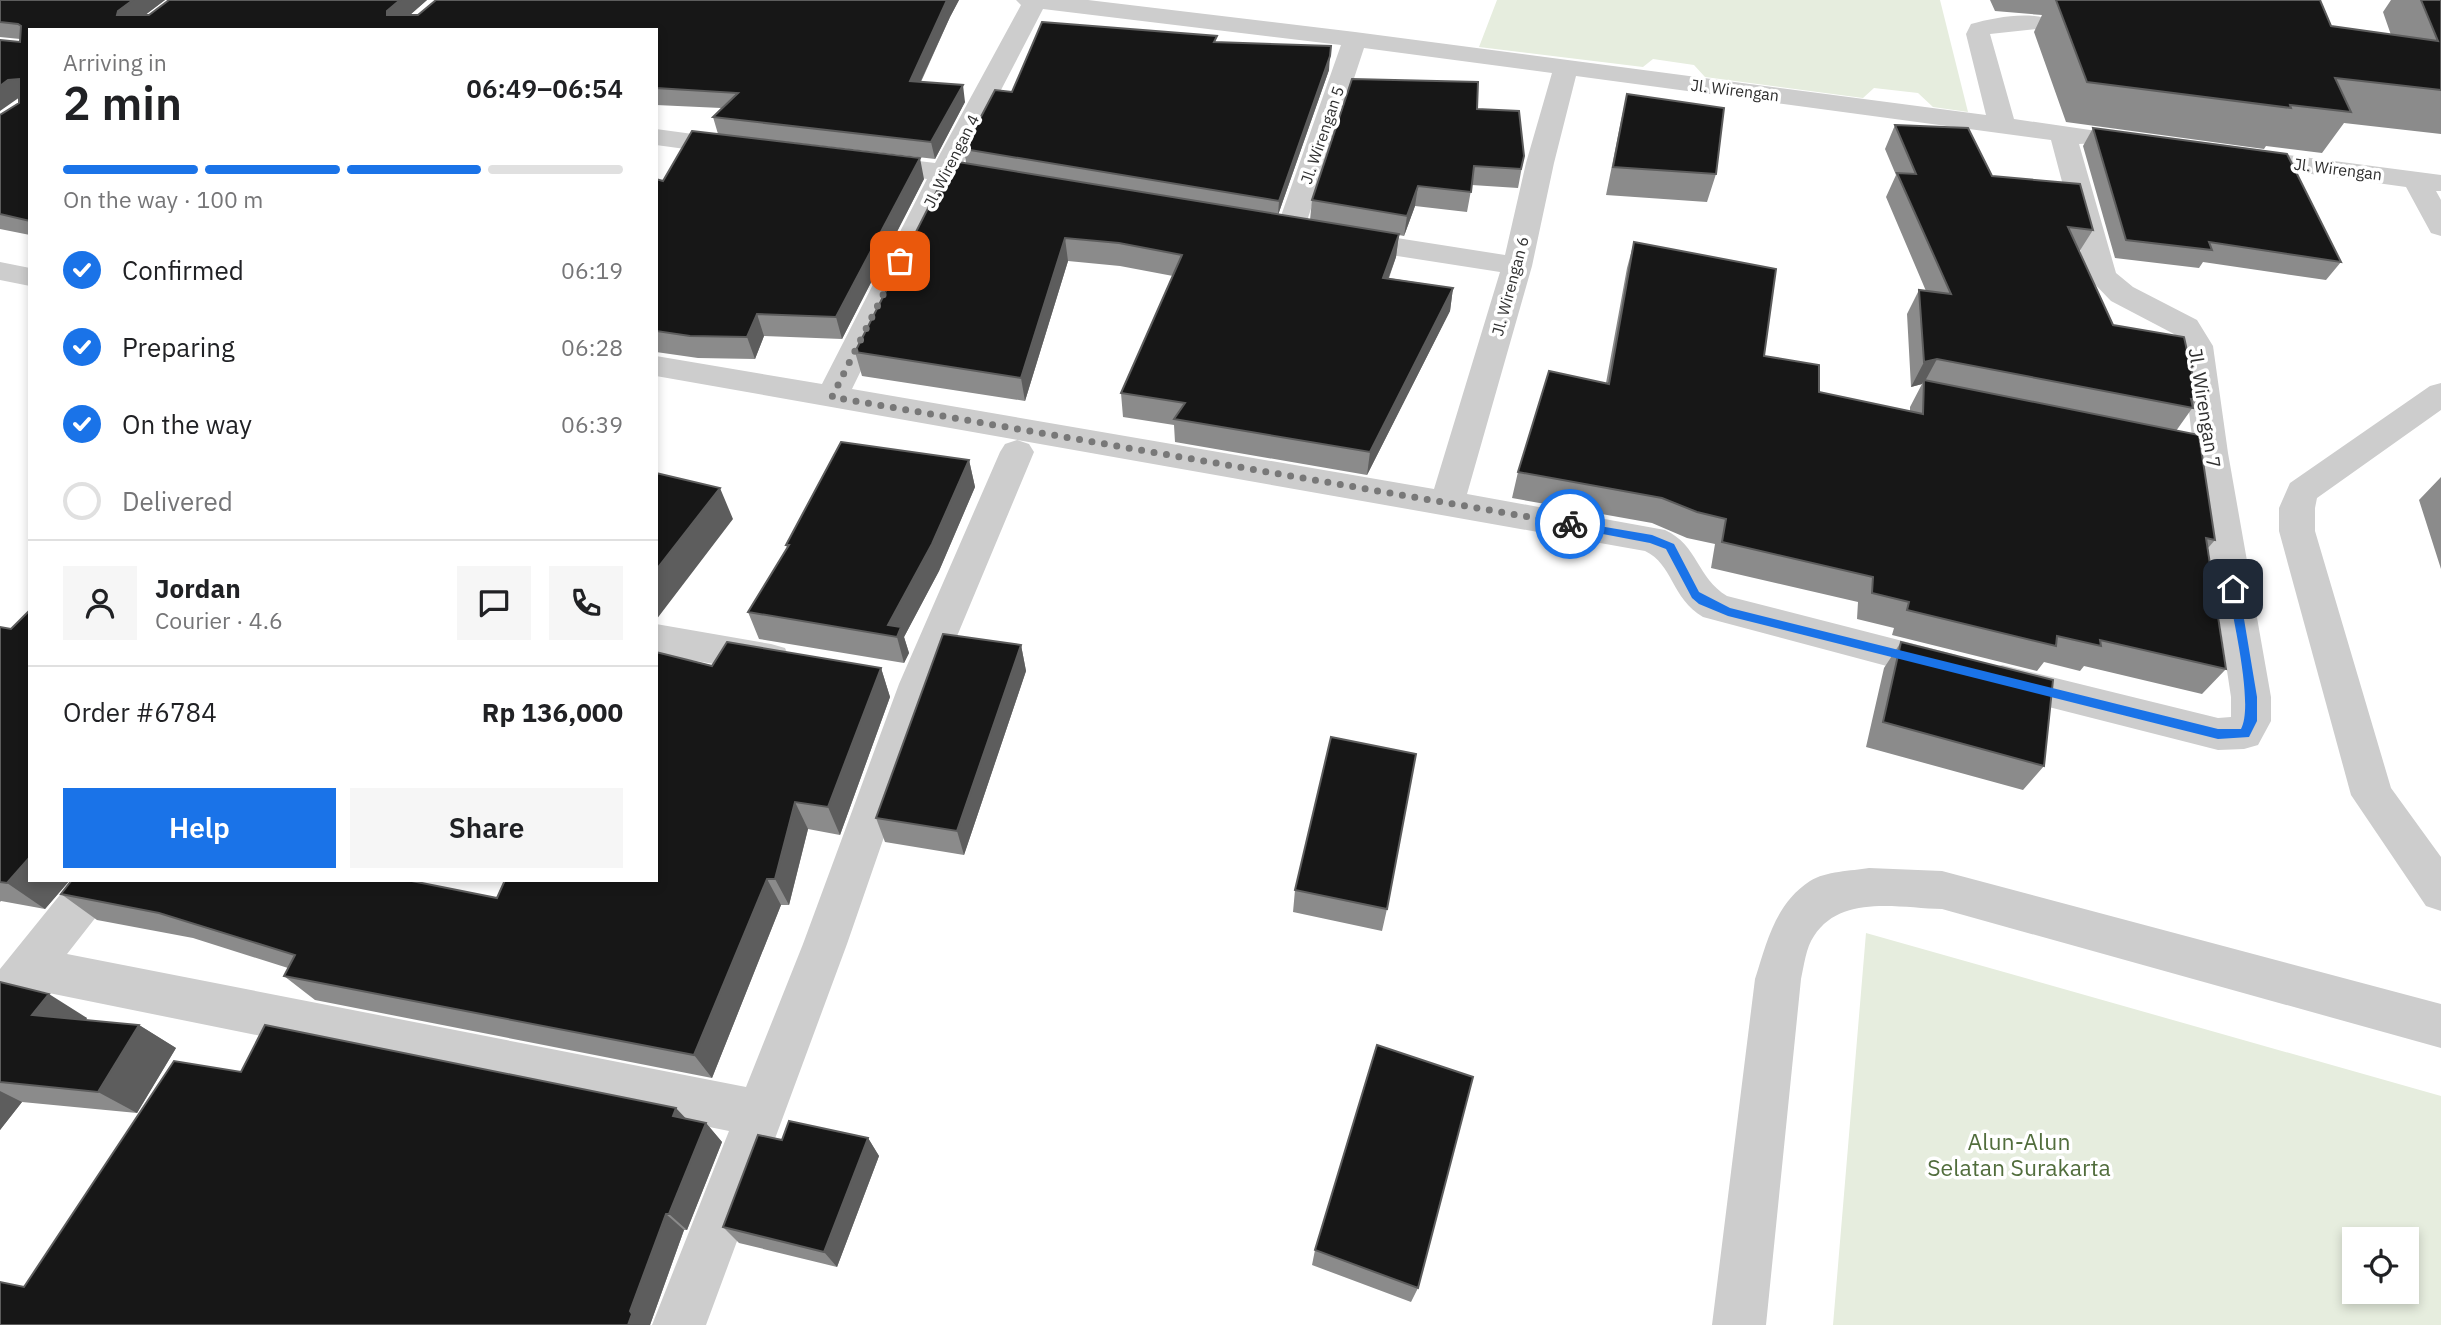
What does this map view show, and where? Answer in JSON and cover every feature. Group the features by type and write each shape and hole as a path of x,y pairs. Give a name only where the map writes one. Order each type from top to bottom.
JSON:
{"street":[{"name":"Jl. Wirengan","path":"1031,1 1134,6 1566,68 2118,141"},
{"name":"Jl. Wirengan 4","path":"832,397 1031,1"},
{"path":"2002,125 1978,34 1980,29 1988,27 2036,23"},
{"name":"Jl. Wirengan 5","path":"1290,230 1355,39"},
{"name":"Jl. Wirengan 6","path":"1447,503 1517,266 1540,163 1566,68"},
{"name":"Jl. Wirengan 7","path":"1447,503 1660,542 1674,551 1695,595 1728,612 2218,734 2244,733 2251,721 2251,697 2197,451 2197,346 2186,327 2123,294 2102,276 2063,134"},
{"path":"658,137 761,150"},
{"name":"Jl. Wirengan","path":"2213,153 2429,181"},
{"path":"840,159 945,171 1028,185"},
{"path":"2429,181 2441,227"},
{"path":"1262,225 1517,266"},
{"path":"0,248 28,253"},
{"path":"0,271 28,276"},
{"path":"658,366 1447,503"},
{"path":"658,388 1559,548"},
{"path":"2441,394 2302,492 2297,531 2372,795 2441,892"},
{"path":"680,1325 758,1114 825,944 918,684 1017,452"},
{"path":"658,639 808,665"},
{"path":"877,677 918,684"},
{"path":"0,1005 97,882"},
{"path":"1739,1325 1778,979 1794,926 1826,895 1869,887 1942,890 2441,1026"},
{"path":"29,968 758,1114"}],"green space":[{"path":"1497,0 1940,0 1968,112 1933,107 1918,93 1874,88 1863,98 1705,77 1694,65 1653,59 1643,67 1479,47"},
{"name":"Alun-Alun Selatan Surakarta","path":"1866,933 2441,1096 2441,1325 1833,1325"}],"building":[{"path":"0,0 133,0 118,11 117,15 149,15 169,0 400,0 387,11 387,15 418,15 436,0 947,0 910,81 963,85 931,142 713,117 738,93 658,88 658,28 28,28 28,221 0,214 0,115 19,103 19,79 8,80 0,86 0,40 20,42 21,26 0,22"},
{"path":"2056,0 2320,0 2331,26 2438,41 2421,0 2441,0 2441,90 2335,78 2351,112 2290,105 2291,108 2087,82"},
{"path":"1042,22 1217,36 1214,42 1331,46 1330,56 1279,201 964,149 995,90 1012,92"},
{"path":"1352,79 1478,82 1477,109 1519,111 1524,156 1521,169 1474,166 1471,192 1418,186 1407,216 1312,200"},
{"path":"1627,94 1724,108 1716,174 1613,167"},
{"path":"1895,125 1968,128 1992,176 2080,184 2093,230 2068,227 2113,325 2184,337 2198,400 2191,399 2193,408 1937,359 1924,362 1919,290 1951,294 1897,173 1916,174"},
{"path":"2093,128 2287,154 2341,262 2209,242 2212,250 2126,240"},
{"path":"692,131 920,158 836,317 757,314 747,337 690,336 658,331 658,180 663,181"},
{"path":"952,161 1399,234 1383,278 1453,288 1370,452 1174,419 1185,403 1121,393 1182,255 1119,243 1065,238 1021,378 855,352"},
{"path":"1634,242 1776,269 1764,356 1819,365 1819,392 1923,414 1924,380 2199,435 2215,540 2206,538 2226,669 2100,640 2101,646 2057,636 2056,646 1907,610 1909,602 1872,593 1873,577 1722,542 1726,519 1697,512 1662,498 1518,472 1549,371 1609,384"},
{"path":"841,442 969,460 932,544 888,625 901,627 897,637 748,612 789,545 786,545"},
{"path":"658,473 720,488 658,567"},
{"path":"28,612 28,859 7,883 0,882 0,627 11,629"},
{"path":"943,634 1021,645 957,831 876,818"},
{"path":"727,642 881,668 828,807 795,802 775,879 767,879 694,1055 284,976 295,955 159,913 61,894 70,882 417,882 497,898 504,882 658,882 658,652 712,666"},
{"path":"1901,642 2053,680 2044,766 1883,722"},
{"path":"1331,737 1416,754 1387,909 1295,890"},
{"path":"0,982 49,994 32,1015 139,1025 98,1092 0,1082"},
{"path":"265,1025 676,1108 673,1116 706,1123 669,1214 666,1214 630,1311 632,1314 628,1325 0,1325 0,1282 24,1287 174,1061 241,1072"},
{"path":"1377,1045 1473,1077 1418,1288 1315,1250"},
{"path":"789,1121 868,1138 824,1252 723,1227 758,1135 782,1140"}],"way so far":[{"path":"900,261 832,397 1570,524"}],"route":[{"path":"1570,524 1652,539 1670,547 1695,595 1728,612 2218,734 2244,733 2251,721 2251,697 2233,589"}]}
